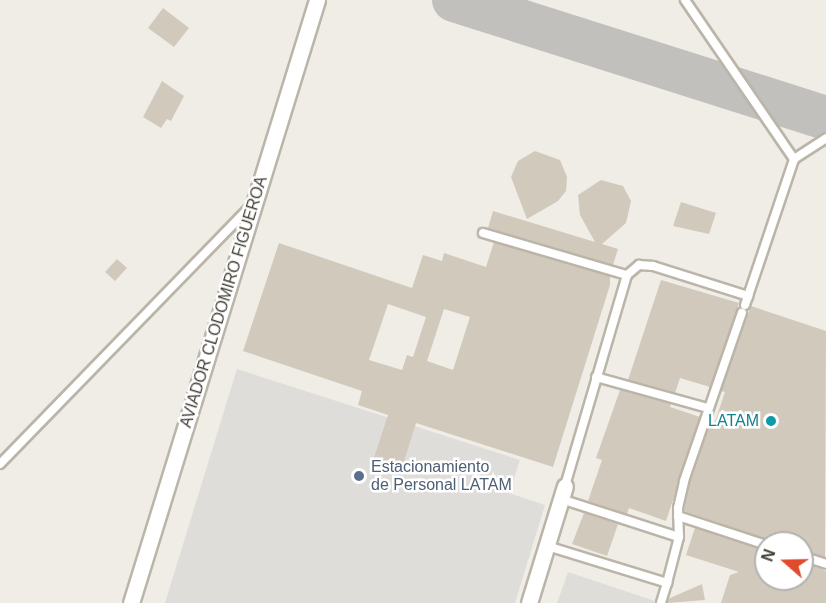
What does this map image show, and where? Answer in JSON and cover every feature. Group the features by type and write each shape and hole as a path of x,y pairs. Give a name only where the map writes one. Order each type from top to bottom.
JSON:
{"street":[{"name":"AVIADOR CLODOMIRO FIGUEROA","path":"131,603 317,0"},
{"path":"529,603 563,493"}],"lane":[{"path":"685,0 794,159"},
{"path":"661,603 679,537 678,516 684,481 794,159 826,138"},
{"path":"0,464 255,202"},
{"path":"483,233 627,275"},
{"path":"679,537 563,493 596,377 627,275 639,266 653,266 748,296"},
{"path":"596,377 708,408"},
{"path":"678,516 754,540"},
{"path":"547,546 667,583"}],"shaded area":[{"name":"Estacionamiento de Personal LATAM","path":"237,369 520,460 509,493 545,505 515,603 165,603"},
{"path":"568,572 655,601 654,603 557,603"}],"building":[{"path":"163,8 189,28 174,47 148,28"},
{"path":"162,81 184,96 171,121 167,119 161,128 143,117"},
{"path":"535,151 560,160 567,177 566,191 558,201 527,219 511,177 518,161"},
{"path":"601,180 623,186 631,201 626,223 602,244 618,249 613,265 488,228 493,211 595,242 580,215 578,195"},
{"path":"681,202 716,213 709,234 673,226"},
{"path":"494,242 610,276 610,285 553,467 416,423 400,474 372,464 388,415 358,405 362,391 243,351 279,243 412,288 423,255 442,261 444,253 486,267","holes":["388,304 426,317 413,357 407,355 402,370 369,360","444,309 470,317 453,370 427,361"]},
{"path":"117,259 127,268 115,281 105,272"},
{"path":"661,280 739,303 710,387 680,378 675,393 628,380"},
{"name":"LATAM","path":"751,306 826,331 825,557 814,554 814,531 754,531 754,535 684,511 690,483 711,421 715,422 725,392 721,391"},
{"path":"620,390 671,404 670,407 700,417 666,521 629,508 627,514 588,501 602,460 596,458"},
{"path":"584,513 618,524 607,556 572,544"},
{"path":"695,528 754,547 754,591 814,591 814,566 826,571 826,603 721,603 730,575 739,572 686,555"},
{"path":"702,584 705,600 667,603 668,599"}],"taxiway":[{"path":"454,0 826,118"}],"place":[{"name":"LATAM","path":"771,421"},
{"name":"Estacionamiento de Personal LATAM","path":"359,476"}]}
